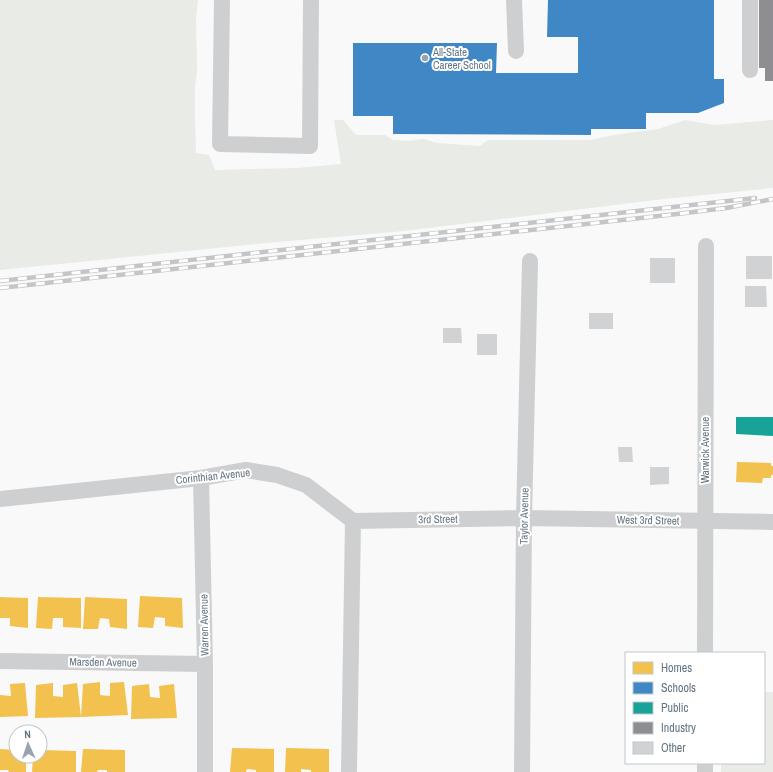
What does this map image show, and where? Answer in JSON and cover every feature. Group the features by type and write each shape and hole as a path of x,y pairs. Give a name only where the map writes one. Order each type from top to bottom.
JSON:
{"street":[{"path":"222,0 220,144 310,146 311,0"},
{"path":"514,0 516,51"},
{"path":"750,0 750,70"},
{"name":"Warwick Avenue","path":"705,652 706,246"},
{"name":"Taylor Avenue","path":"522,772 524,518 530,261"},
{"name":"Corinthian Avenue","path":"0,499 200,478 246,470 277,475 306,485 353,521"},
{"name":"Warren Avenue","path":"200,478 205,664 205,772"},
{"name":"West 3rd Street","path":"524,518 773,522"},
{"name":"3rd Street","path":"353,521 524,518"},
{"path":"349,772 353,521"},
{"name":"Marsden Avenue","path":"0,661 205,664"}],"shaded area":[{"path":"0,0 198,0 196,18 197,73 195,86 196,153 209,155 215,170 297,168 341,164 334,120 343,120 356,135 385,135 393,140 408,141 423,139 437,143 480,146 488,140 589,140 658,129 685,120 715,125 773,120 773,188 664,199 404,231 277,242 0,270"},
{"path":"765,692 773,692 773,772 721,772 721,764 765,764"}],"building: Homes":[{"path":"737,462 771,463 771,466 773,466 773,475 771,475 771,478 763,478 762,483 736,482"},
{"path":"140,596 182,598 183,628 165,626 165,618 155,617 153,628 138,627"},
{"path":"0,597 28,598 28,628 10,626 10,618 0,618"},
{"path":"38,597 81,598 81,628 63,627 63,618 53,618 52,629 36,628"},
{"path":"85,597 127,599 127,629 110,627 109,619 100,618 98,629 83,629"},
{"path":"100,682 100,695 110,696 110,683 124,682 128,715 81,717 83,684"},
{"path":"25,683 28,716 0,717 0,695 11,696 10,684"},
{"path":"53,683 53,696 63,697 63,685 77,683 81,717 35,718 36,685"},
{"path":"149,684 150,697 160,698 159,686 174,684 177,718 131,719 132,686"},
{"path":"232,748 274,749 274,772 256,772 256,770 247,769 246,772 230,772"},
{"path":"286,748 329,749 329,772 311,772 311,770 301,769 301,772 285,772"},
{"path":"0,749 8,750 8,764 26,764 26,772 9,772 8,770 0,770"},
{"path":"83,749 125,750 125,772 107,772 107,770 98,770 97,772 81,772"},
{"path":"48,750 76,751 76,772 32,772 32,764 48,764"}],"building: Schools":[{"name":"All-State Career School","path":"548,0 714,0 714,79 724,79 724,103 698,113 646,113 646,129 591,129 591,135 393,134 393,116 353,116 353,43 497,43 496,73 578,73 578,37 547,37"}],"building: Public":[{"path":"736,417 773,417 773,436 736,434"}],"building: Industry":[{"path":"759,0 773,0 773,81 765,81 765,68 759,68"}],"building: Other":[{"path":"746,256 772,256 772,279 746,279"},
{"path":"650,258 675,258 675,283 650,283"},
{"path":"745,286 766,286 767,307 745,307"},
{"path":"589,313 613,313 613,329 589,329"},
{"path":"443,328 461,328 462,343 443,343"},
{"path":"477,334 497,334 497,355 477,355"},
{"path":"618,447 632,447 633,462 619,462"},
{"path":"650,467 669,467 669,484 650,485"}],"railway":[{"path":"0,281 755,198"},
{"path":"0,288 677,214 726,208 773,199"}],"place":[{"name":"All-State Career School","path":"425,58"}]}
